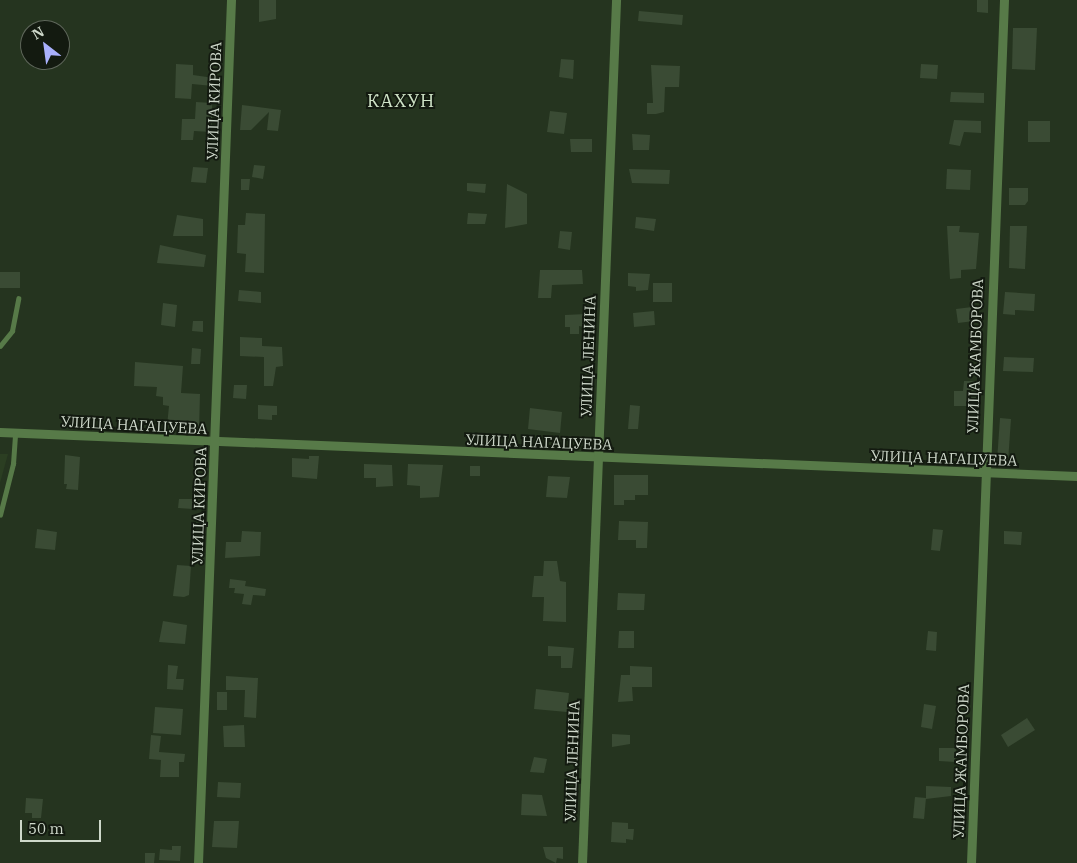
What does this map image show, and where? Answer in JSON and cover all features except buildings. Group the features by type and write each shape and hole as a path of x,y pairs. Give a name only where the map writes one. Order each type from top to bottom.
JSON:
{"street":[{"name":"УЛИЦА КИРОВА","path":"198,863 231,0"},
{"name":"УЛИЦА ЛЕНИНА","path":"582,863 616,0"},
{"name":"УЛИЦА ЖАМБОРОВА","path":"971,863 984,473 1004,0"},
{"name":"УЛИЦА НАГАЦУЕВА","path":"0,432 598,458 1077,476"}],"lane":[{"path":"0,346 12,331 18,300"},
{"path":"0,515 13,464 15,433"}],"shaded area":[{"path":"0,454 8,454 0,483"}],"district":[{"name":"КАХУН","path":"401,101"}]}
